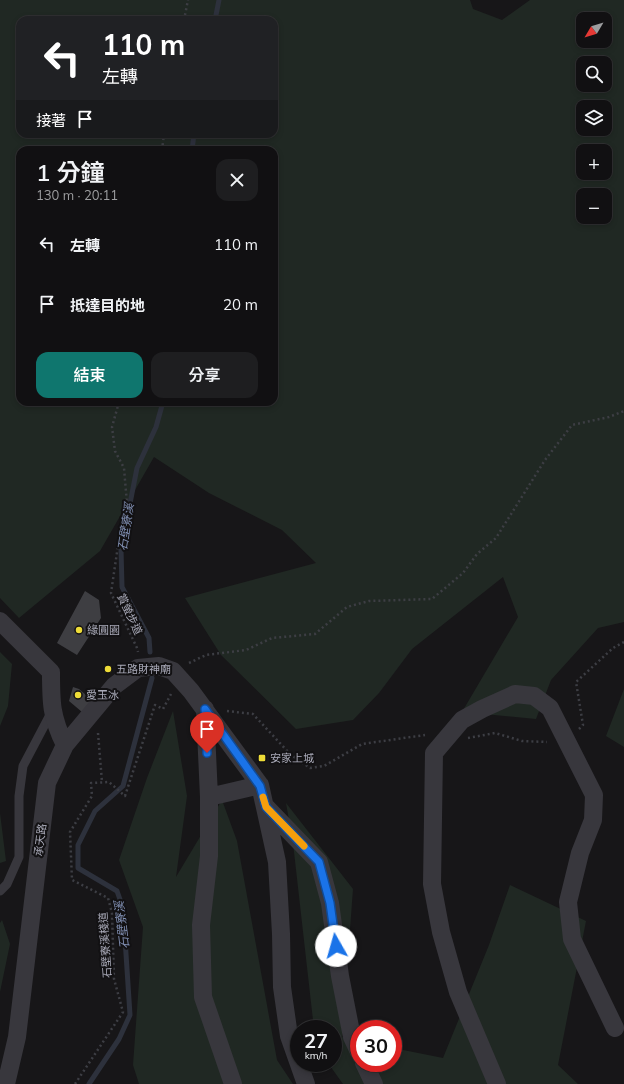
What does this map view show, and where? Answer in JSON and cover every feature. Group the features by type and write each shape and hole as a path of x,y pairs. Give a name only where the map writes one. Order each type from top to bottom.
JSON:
{"street":[{"path":"0,621 51,672 55,726 65,745"},
{"path":"138,668 159,666 173,671 205,709 260,786 266,807 277,862 282,987 289,1036 306,1084"},
{"name":"承天路","path":"6,1084 17,1036 47,783 65,745 114,686 138,668"},
{"path":"498,1084 458,992 441,932 432,884 434,753 462,720 515,694 534,696 550,708 594,795 593,820 580,853 568,902 572,939 614,1028"},
{"path":"205,709 209,797 209,856 202,925 203,997 233,1084"},
{"path":"209,797 260,786"},
{"path":"266,807 319,862 330,903 340,976 350,1027"},
{"path":"368,1072 374,1084"}],"lane":[{"path":"0,891 7,884 19,857 19,796 23,766 53,709"}],"path":[{"path":"185,16 188,0"},
{"name":"賞螢步道","path":"118,406 112,427 115,451 124,468 127,504 120,532 111,593 137,648 138,668"},
{"path":"173,671 206,654 246,650 272,638 315,634 347,607 368,601 432,599 463,573 478,554 496,538 545,460 572,425 609,417 624,411"},
{"path":"205,709 252,714 290,754 310,768 324,766 362,744 425,735 448,735 471,739 495,733 522,741 567,741 583,725 576,682 613,648 624,642"},
{"path":"93,712 103,719 96,731 99,734 102,782 109,782 125,796 155,705 163,709 171,694 191,691"},
{"name":"石壁寮溪棧道","path":"75,1084 123,1012 114,979 112,913 108,898 72,880 70,832 92,796 90,783 102,782"}],"shaded area":[{"path":"0,0 470,0 473,9 502,20 530,0 624,0 624,622 598,628 551,680 536,719 462,712 518,617 503,577 412,649 379,693 353,720 296,729 221,655 185,598 316,563 282,530 209,493 154,457 100,551 19,618 0,598"},
{"path":"0,652 12,664 8,706 0,726"},
{"path":"624,689 624,747 606,736"},
{"path":"173,711 187,796 176,877 222,800 237,841 277,1060 293,1084 139,1084 133,1065 143,927 119,860 147,778"},
{"path":"286,803 353,889 342,1037 342,1020 313,1020 293,843"},
{"path":"0,813 6,861 0,863"},
{"path":"510,885 586,921 558,1065 578,1084 343,1084 334,1072 342,1072 342,1037 350,1038 350,1072 402,1072 402,1050 443,1058 489,945"},
{"path":"2,920 10,944 0,992 0,923"}],"building":[{"name":"緣圓園","path":"85,591 99,600 101,618 77,655 57,643"},
{"name":"愛玉冰","path":"73,687 79,689 93,701 82,712 69,701"}],"waterway":[{"name":"石壁寮溪","path":"216,16 219,0"},
{"name":"石壁寮溪","path":"192,146 194,138"},
{"name":"石壁寮溪","path":"150,652 149,638 122,587 121,549 137,468 156,427 162,406"},
{"name":"石壁寮溪","path":"89,1084 119,1039 130,1015 123,908 117,891 78,868 78,845 95,811 123,786 152,678"}],"slow traffic":[{"path":"263,797 266,807 304,846"}],"place":[{"name":"緣圓園","path":"79,630"},
{"name":"五路財神廟","path":"108,669"},
{"name":"愛玉冰","path":"78,695"},
{"name":"安家上城","path":"262,758"}],"route":[{"path":"207,753 205,709 260,786 266,807 319,862 330,903 336,946"}]}
